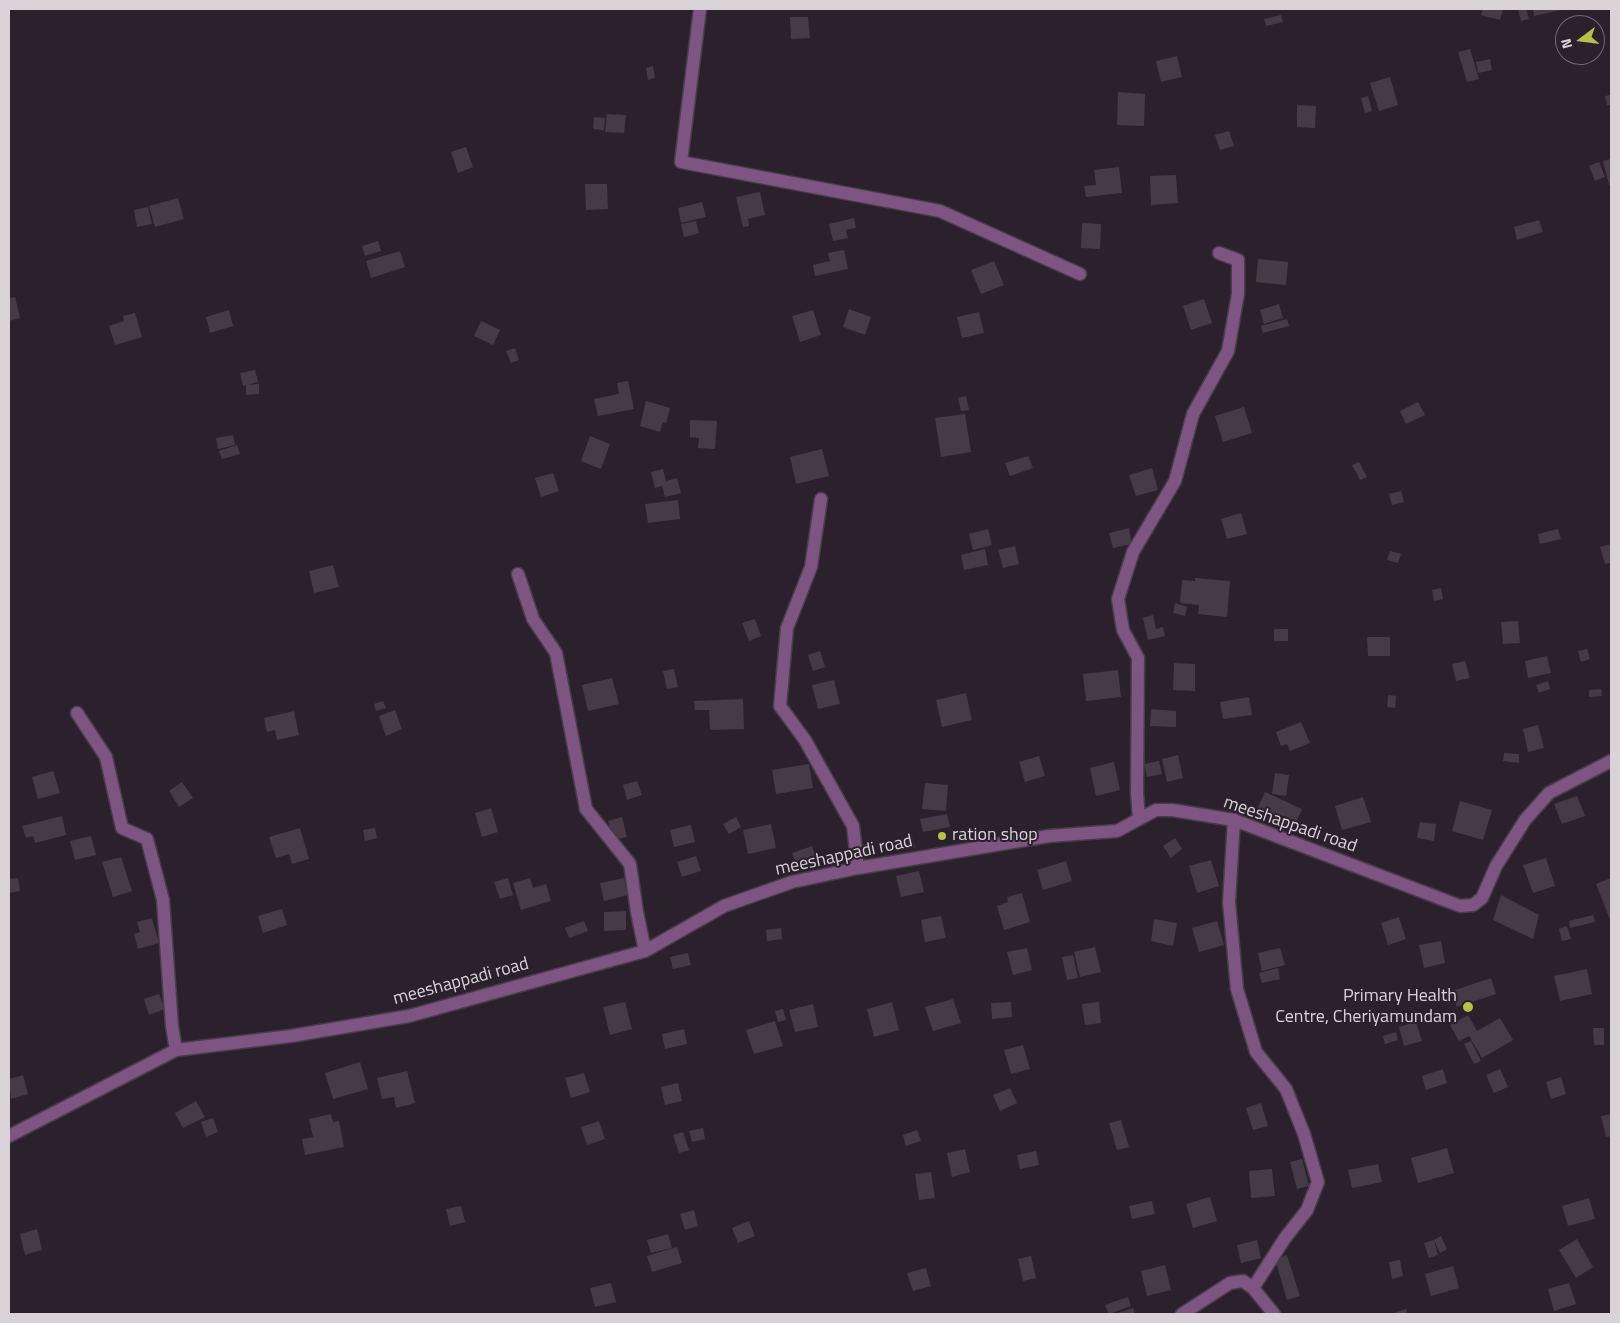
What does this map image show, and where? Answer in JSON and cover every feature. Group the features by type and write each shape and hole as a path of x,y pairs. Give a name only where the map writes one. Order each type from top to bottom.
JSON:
{"street":[{"path":"700,9 681,162 940,211 1080,274"},
{"path":"1140,819 1137,783 1138,658 1123,630 1118,599 1133,552 1175,481 1193,414 1228,351 1238,294 1238,260 1219,253"},
{"path":"821,499 812,567 787,628 780,706 804,740 853,826 858,868"},
{"path":"518,574 533,619 556,653 586,809 630,864 645,951"},
{"path":"77,713 106,757 122,828 147,839 163,900 172,1026 176,1050"},
{"name":"meeshappadi road","path":"9,1136 176,1050 291,1036 410,1016 645,951 724,906 792,882 858,868 1049,836 1117,831 1156,810 1172,810 1234,820 1460,906 1473,905 1482,898 1496,866 1525,820 1549,793 1611,761"},
{"path":"1234,820 1229,902 1237,989 1256,1052 1286,1089 1304,1134 1318,1182 1307,1210 1285,1238 1253,1288"},
{"path":"1182,1314 1230,1283 1243,1281 1253,1288 1274,1314"}],"building":[{"path":"1483,9 1503,9 1500,20 1481,15"},
{"path":"1518,9 1526,9 1529,19 1521,21"},
{"path":"1533,9 1561,9 1561,10 1534,16"},
{"path":"1281,15 1283,22 1266,26 1264,19"},
{"path":"790,17 808,17 810,38 791,39"},
{"path":"1470,49 1479,79 1467,82 1458,52"},
{"path":"1177,56 1182,77 1161,82 1156,61"},
{"path":"1490,59 1492,70 1478,73 1476,62"},
{"path":"653,66 655,78 648,80 646,68"},
{"path":"1390,77 1398,105 1379,111 1370,83"},
{"path":"1118,92 1145,94 1144,126 1117,125"},
{"path":"1611,95 1611,105 1607,105 1605,96"},
{"path":"1368,96 1372,111 1365,113 1361,98"},
{"path":"1297,105 1316,106 1315,128 1297,127"},
{"path":"607,114 626,115 624,133 605,132"},
{"path":"594,117 605,118 604,130 593,129"},
{"path":"1229,131 1234,146 1220,150 1215,135"},
{"path":"466,147 473,167 458,173 451,152"},
{"path":"1611,159 1611,184 1609,185 1603,161"},
{"path":"1599,162 1605,177 1595,181 1589,166"},
{"path":"1119,167 1122,193 1086,197 1084,186 1096,185 1094,170"},
{"path":"1176,175 1178,203 1151,205 1150,176"},
{"path":"585,184 607,184 608,209 586,210"},
{"path":"760,192 765,215 748,219 749,226 743,227 736,197"},
{"path":"178,198 184,219 155,227 149,206"},
{"path":"702,202 706,217 681,223 678,208"},
{"path":"148,207 152,224 137,227 134,210"},
{"path":"854,218 856,228 846,230 848,238 833,241 829,224"},
{"path":"1539,220 1543,232 1517,240 1514,227"},
{"path":"696,221 699,233 684,237 681,224"},
{"path":"1082,223 1101,224 1100,249 1081,248"},
{"path":"378,241 381,251 365,256 362,246"},
{"path":"844,250 848,269 815,276 813,265 830,261 828,253"},
{"path":"400,251 405,267 371,278 366,261"},
{"path":"1258,259 1288,262 1286,285 1256,282"},
{"path":"994,261 1004,285 981,294 971,270"},
{"path":"15,297 20,318 9,321 9,298"},
{"path":"1204,299 1212,323 1191,330 1183,306"},
{"path":"1279,304 1283,318 1264,324 1260,310"},
{"path":"849,309 871,317 865,335 843,327"},
{"path":"229,310 233,326 210,333 206,317"},
{"path":"813,310 821,335 800,342 792,316"},
{"path":"979,312 984,333 962,338 957,317"},
{"path":"135,313 142,337 115,345 109,326 124,321 123,316"},
{"path":"1287,319 1289,326 1263,333 1261,326"},
{"path":"481,321 500,330 493,345 474,336"},
{"path":"515,348 519,360 511,363 506,351"},
{"path":"255,370 258,382 243,386 240,373"},
{"path":"628,381 634,409 598,416 594,399 619,394 617,383"},
{"path":"259,384 259,394 246,395 246,385"},
{"path":"966,396 969,410 961,411 958,398"},
{"path":"646,401 670,408 666,423 663,422 660,432 640,426"},
{"path":"1418,402 1425,415 1406,424 1400,411"},
{"path":"1244,407 1252,433 1223,442 1215,416"},
{"path":"965,414 971,452 941,457 935,418"},
{"path":"690,420 717,421 715,449 698,448 699,438 690,437"},
{"path":"233,435 235,445 218,449 216,438"},
{"path":"590,436 610,444 601,469 581,461"},
{"path":"237,445 240,454 222,459 219,451"},
{"path":"822,449 829,476 796,484 790,457"},
{"path":"1028,456 1033,468 1010,476 1005,463"},
{"path":"1359,462 1367,477 1360,480 1352,465"},
{"path":"1152,468 1158,490 1136,496 1129,475"},
{"path":"663,469 666,481 677,478 681,493 665,497 662,486 655,488 651,472"},
{"path":"553,473 559,491 541,497 535,478"},
{"path":"1401,491 1404,502 1392,505 1389,494"},
{"path":"678,500 680,519 648,523 645,504"},
{"path":"1241,513 1247,534 1227,539 1221,519"},
{"path":"1129,528 1132,544 1113,548 1109,533"},
{"path":"988,529 992,545 973,550 969,534"},
{"path":"1558,529 1561,539 1540,544 1538,534"},
{"path":"1611,544 1611,563 1605,564 1600,547"},
{"path":"1015,546 1019,564 1003,568 998,550"},
{"path":"985,549 988,565 964,570 961,555"},
{"path":"1390,551 1401,554 1398,563 1387,560"},
{"path":"333,565 339,587 314,593 309,571"},
{"path":"1195,578 1230,581 1227,617 1198,614 1199,605 1180,603 1182,580 1195,581"},
{"path":"1441,588 1443,599 1434,601 1432,590"},
{"path":"1175,603 1187,607 1185,616 1173,613"},
{"path":"1153,615 1156,629 1163,627 1165,636 1148,640 1143,618"},
{"path":"755,619 761,636 749,641 742,623"},
{"path":"1518,621 1520,643 1503,644 1501,622"},
{"path":"1274,629 1288,629 1288,641 1274,641"},
{"path":"1367,637 1390,637 1390,656 1368,656"},
{"path":"1587,649 1590,659 1581,662 1578,651"},
{"path":"820,651 825,667 813,671 808,655"},
{"path":"1547,656 1551,673 1528,678 1525,661"},
{"path":"1465,661 1470,678 1456,681 1452,664"},
{"path":"1174,663 1195,664 1195,691 1173,690"},
{"path":"674,669 678,687 667,689 663,671"},
{"path":"1118,670 1121,697 1086,701 1083,674"},
{"path":"612,678 619,704 588,711 582,685"},
{"path":"834,680 840,704 818,709 812,685"},
{"path":"1548,681 1550,689 1539,693 1536,685"},
{"path":"1601,689 1602,696 1589,697 1589,690"},
{"path":"966,693 972,720 942,727 936,700"},
{"path":"1388,695 1396,696 1395,708 1387,707"},
{"path":"1249,697 1252,715 1223,719 1220,702"},
{"path":"743,699 744,729 710,730 709,710 695,710 694,701"},
{"path":"383,701 386,708 376,711 374,704"},
{"path":"1151,709 1176,711 1176,727 1150,726"},
{"path":"395,710 402,729 386,736 379,716"},
{"path":"294,711 299,735 277,740 275,730 267,732 264,718"},
{"path":"1301,722 1310,743 1290,751 1287,744 1281,746 1276,732"},
{"path":"1538,725 1544,748 1528,752 1523,729"},
{"path":"1504,753 1519,754 1519,763 1503,761"},
{"path":"1178,755 1183,778 1167,782 1162,759"},
{"path":"1039,756 1045,776 1025,782 1019,762"},
{"path":"1159,761 1162,774 1147,777 1144,764"},
{"path":"1114,762 1120,790 1096,796 1090,768"},
{"path":"809,764 813,788 776,794 772,770"},
{"path":"53,771 60,793 38,799 32,777"},
{"path":"1275,773 1289,775 1286,796 1272,794"},
{"path":"637,781 642,795 627,800 623,785"},
{"path":"182,782 193,798 179,807 169,791"},
{"path":"925,783 948,785 946,811 922,809"},
{"path":"1265,792 1302,809 1293,829 1256,812"},
{"path":"1577,796 1585,816 1562,824 1554,804"},
{"path":"1363,797 1371,822 1342,830 1335,806"},
{"path":"1460,801 1492,810 1483,840 1452,831"},
{"path":"491,808 498,832 482,837 475,813"},
{"path":"947,814 950,827 923,832 920,819"},
{"path":"62,816 66,835 35,843 33,836 26,838 22,826"},
{"path":"622,817 627,837 613,840 608,821"},
{"path":"736,817 741,827 729,834 723,824"},
{"path":"1420,822 1436,824 1434,841 1417,838"},
{"path":"771,824 776,848 748,854 743,830"},
{"path":"691,825 695,842 674,847 670,830"},
{"path":"300,828 309,859 292,864 289,854 276,858 269,837"},
{"path":"375,828 377,838 365,841 363,830"},
{"path":"91,836 96,855 75,860 70,841"},
{"path":"912,837 915,847 905,850 902,839"},
{"path":"1175,838 1182,849 1171,858 1163,846"},
{"path":"872,843 875,855 863,858 860,845"},
{"path":"812,846 817,860 797,868 792,853"},
{"path":"696,856 701,871 682,877 677,862"},
{"path":"121,857 132,891 113,897 102,862"},
{"path":"1546,858 1555,886 1533,893 1523,865"},
{"path":"1211,860 1219,886 1197,893 1189,866"},
{"path":"1066,861 1072,881 1043,890 1037,870"},
{"path":"919,871 924,892 901,897 896,876"},
{"path":"18,878 20,891 9,893 9,879"},
{"path":"508,878 513,895 500,899 494,882"},
{"path":"530,878 533,888 546,884 551,901 521,910 513,883"},
{"path":"624,878 628,895 604,901 600,883"},
{"path":"1611,878 1611,922 1596,884"},
{"path":"1022,893 1030,922 1004,930 997,906 1008,902 1007,897"},
{"path":"1501,895 1539,915 1533,939 1493,920"},
{"path":"282,909 287,925 263,933 258,916"},
{"path":"626,911 626,930 604,931 604,912"},
{"path":"1593,915 1595,922 1570,928 1569,921"},
{"path":"941,916 946,938 925,942 921,920"},
{"path":"1399,917 1406,939 1388,945 1381,923"},
{"path":"152,918 159,943 138,949 134,934 140,932 137,922"},
{"path":"1154,919 1177,923 1173,946 1151,941"},
{"path":"584,921 588,931 569,938 565,928"},
{"path":"1217,921 1224,945 1199,952 1192,928"},
{"path":"1567,926 1571,939 1562,941 1559,929"},
{"path":"781,928 782,939 767,941 766,930"},
{"path":"1441,941 1445,963 1424,968 1419,945"},
{"path":"1095,947 1101,972 1080,977 1074,952"},
{"path":"1027,948 1032,970 1013,975 1007,952"},
{"path":"1280,948 1285,965 1262,971 1258,953"},
{"path":"688,953 691,965 673,969 670,957"},
{"path":"1073,955 1078,978 1067,980 1062,957"},
{"path":"1278,968 1280,979 1262,983 1259,973"},
{"path":"1587,969 1592,994 1560,1001 1554,976"},
{"path":"1491,978 1496,994 1457,1007 1452,991"},
{"path":"159,994 165,1009 149,1015 144,999"},
{"path":"953,999 961,1023 933,1031 925,1007"},
{"path":"625,1002 632,1029 610,1035 603,1007"},
{"path":"892,1002 899,1030 874,1037 867,1009"},
{"path":"1011,1002 1012,1017 992,1019 991,1003"},
{"path":"1099,1002 1101,1023 1085,1025 1082,1004"},
{"path":"813,1004 818,1027 795,1032 789,1010"},
{"path":"783,1009 786,1020 778,1022 775,1011"},
{"path":"1468,1015 1477,1031 1500,1018 1513,1040 1482,1058 1469,1036 1459,1041 1450,1025"},
{"path":"775,1021 783,1046 754,1054 746,1030"},
{"path":"1416,1022 1422,1041 1404,1046 1399,1027"},
{"path":"1593,1028 1604,1028 1604,1045 1594,1045"},
{"path":"684,1029 687,1044 665,1049 662,1034"},
{"path":"1396,1032 1398,1040 1385,1044 1383,1036"},
{"path":"1471,1041 1481,1061 1474,1064 1464,1044"},
{"path":"1023,1045 1030,1069 1011,1074 1004,1050"},
{"path":"360,1062 368,1089 333,1099 325,1073"},
{"path":"1443,1069 1447,1083 1426,1090 1422,1076"},
{"path":"1500,1069 1508,1087 1494,1093 1486,1075"},
{"path":"407,1071 415,1103 396,1108 394,1097 382,1099 377,1078"},
{"path":"584,1073 590,1092 571,1098 565,1078"},
{"path":"23,1075 28,1094 11,1099 9,1079"},
{"path":"1561,1077 1566,1094 1551,1099 1546,1082"},
{"path":"678,1083 682,1101 665,1105 661,1087"},
{"path":"1010,1088 1017,1103 1000,1111 993,1095"},
{"path":"196,1101 205,1117 183,1128 175,1113"},
{"path":"1261,1103 1268,1126 1253,1130 1246,1108"},
{"path":"331,1114 333,1122 339,1121 344,1147 305,1155 302,1139 313,1137 309,1119"},
{"path":"1611,1114 1611,1136 1606,1137 1601,1116"},
{"path":"213,1118 218,1132 206,1137 201,1122"},
{"path":"1121,1120 1129,1147 1117,1150 1109,1123"},
{"path":"599,1121 605,1139 587,1145 581,1127"},
{"path":"703,1128 705,1139 692,1142 689,1131"},
{"path":"917,1130 921,1141 906,1146 903,1135"},
{"path":"683,1132 689,1150 679,1153 673,1135"},
{"path":"1447,1148 1454,1173 1418,1183 1411,1158"},
{"path":"965,1149 970,1172 952,1177 947,1153"},
{"path":"1036,1151 1039,1165 1020,1169 1017,1155"},
{"path":"1302,1159 1309,1186 1297,1189 1290,1162"},
{"path":"1378,1164 1382,1182 1352,1188 1348,1170"},
{"path":"1272,1169 1275,1196 1251,1198 1249,1171"},
{"path":"931,1172 935,1198 919,1200 915,1174"},
{"path":"1210,1197 1217,1221 1193,1228 1186,1204"},
{"path":"1589,1198 1595,1219 1568,1226 1562,1206"},
{"path":"1152,1201 1155,1214 1132,1219 1129,1206"},
{"path":"461,1206 465,1222 450,1226 446,1209"},
{"path":"694,1210 698,1226 685,1230 680,1214"},
{"path":"749,1221 755,1236 738,1243 732,1228"},
{"path":"37,1229 42,1250 25,1255 20,1234"},
{"path":"668,1234 672,1248 651,1253 647,1240"},
{"path":"1441,1236 1447,1249 1440,1253 1434,1240"},
{"path":"1577,1239 1593,1267 1576,1278 1559,1250"},
{"path":"1257,1240 1261,1258 1241,1263 1237,1245"},
{"path":"1434,1240 1438,1255 1429,1258 1424,1243"},
{"path":"677,1247 682,1263 652,1272 647,1256"},
{"path":"1287,1255 1300,1296 1287,1300 1275,1259"},
{"path":"1031,1256 1036,1278 1023,1281 1018,1259"},
{"path":"1400,1260 1403,1276 1392,1279 1389,1262"},
{"path":"1165,1265 1171,1290 1147,1296 1141,1271"},
{"path":"1453,1266 1459,1288 1431,1296 1425,1274"},
{"path":"926,1268 931,1286 913,1291 907,1273"},
{"path":"611,1283 616,1302 595,1307 590,1288"},
{"path":"1569,1283 1576,1304 1554,1311 1548,1289"},
{"path":"1128,1297 1131,1306 1109,1314 1105,1305"},
{"path":"1133,1308 1135,1314 1115,1314"},
{"path":"1406,1309 1408,1314 1391,1314"}],"place":[{"name":"ration shop","path":"942,836"},
{"name":"Primary Health Centre, Cheriyamundam","path":"1468,1007"}]}
